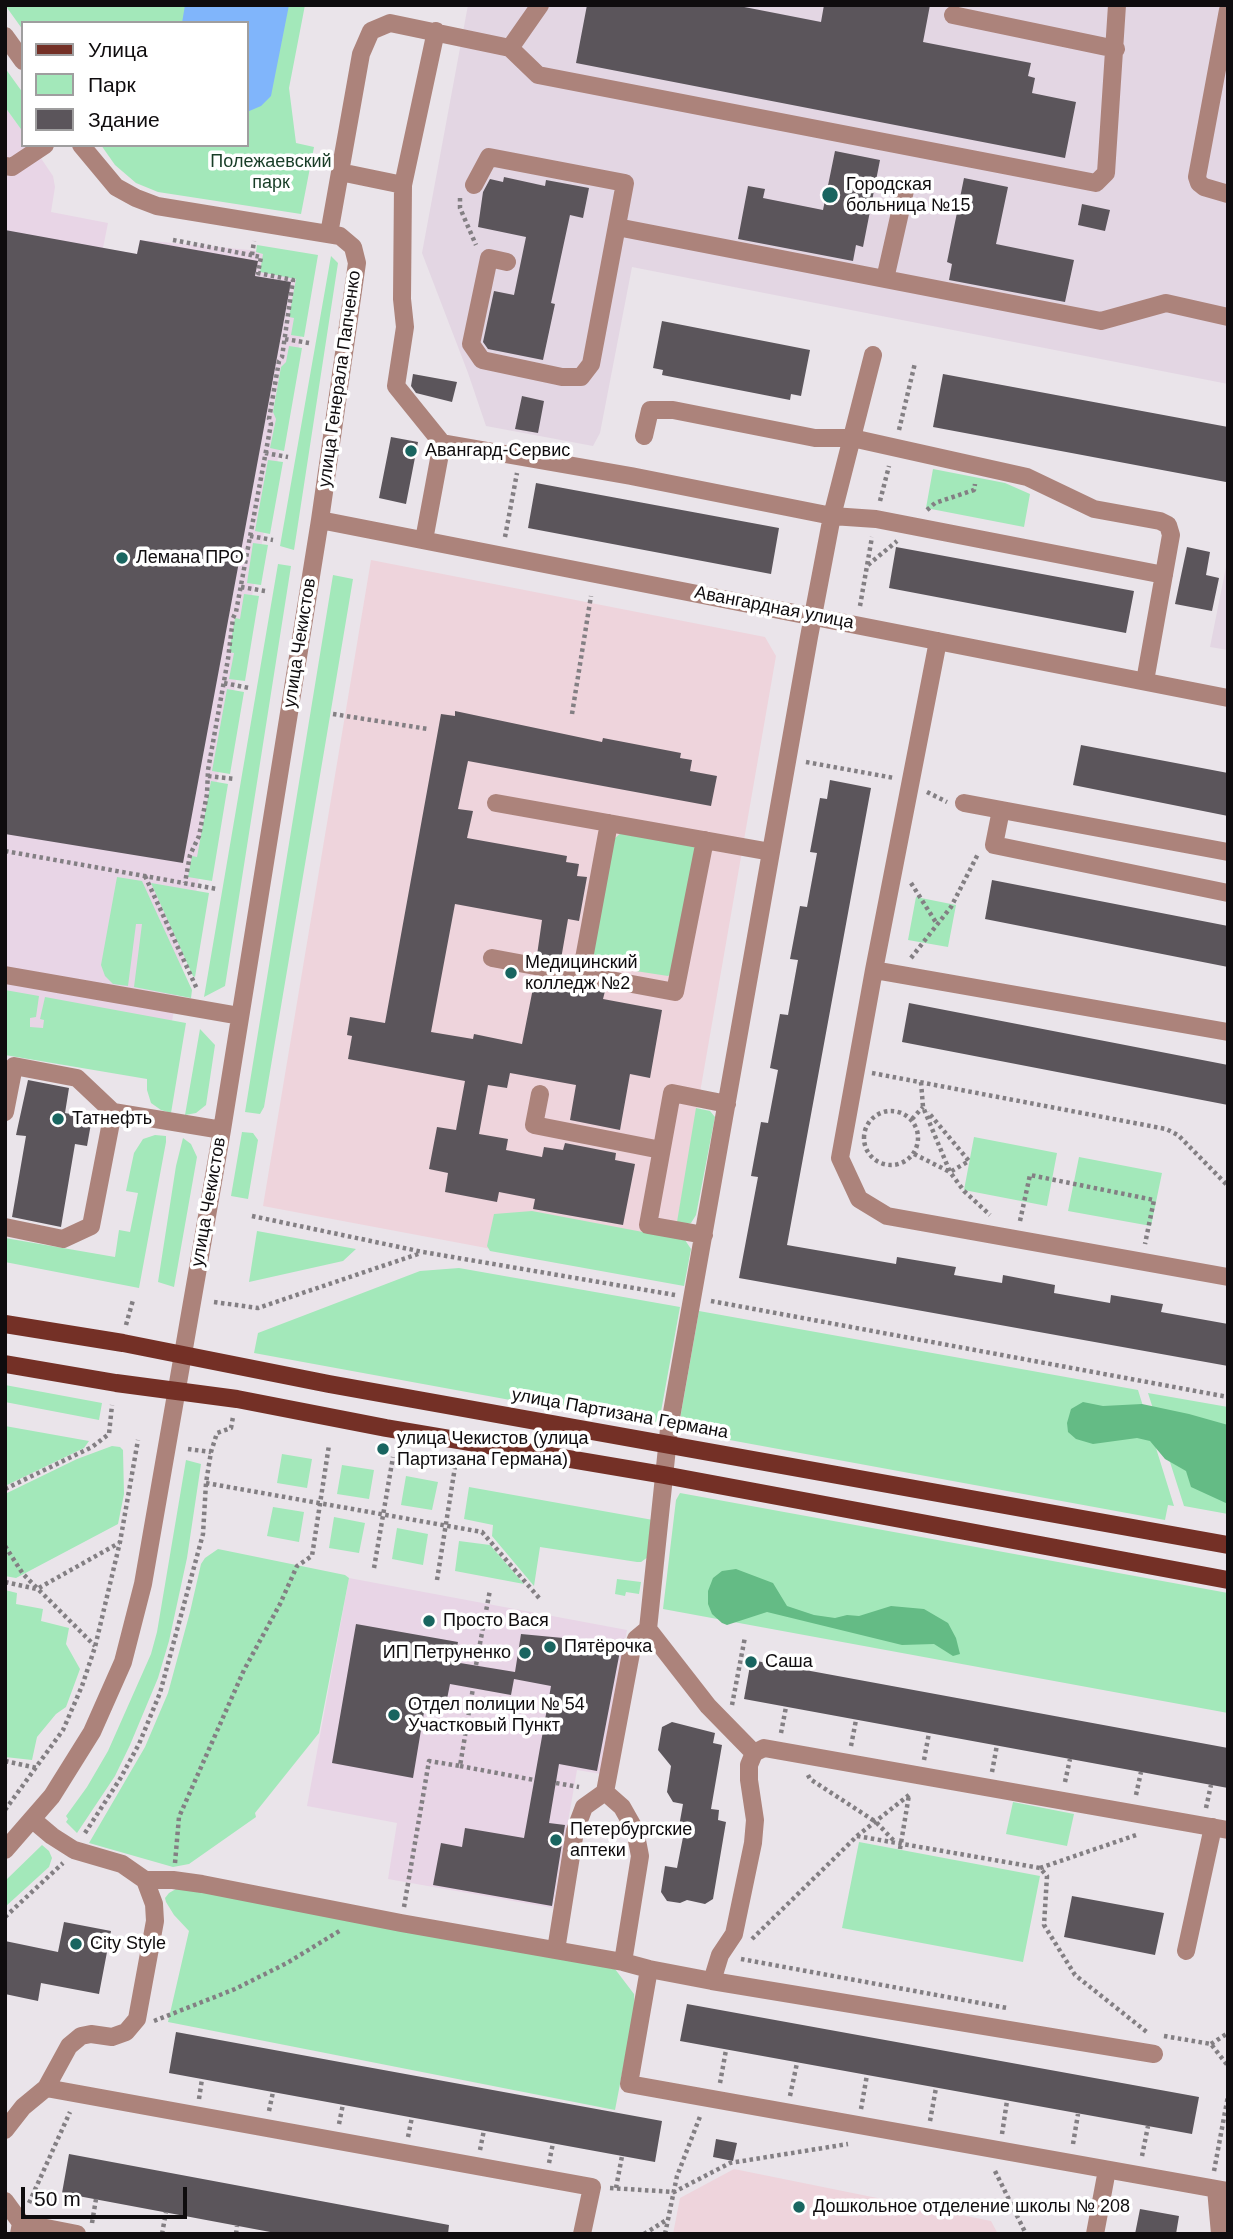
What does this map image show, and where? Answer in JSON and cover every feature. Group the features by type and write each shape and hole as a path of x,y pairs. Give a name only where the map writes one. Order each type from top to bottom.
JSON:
{"main road":[{"name":"улица Партизана Германа","path":"5,1324 184,1354 341,1386 1228,1545"},
{"path":"5,1364 116,1383 237,1399 1228,1580"}],"street":[{"path":"510,48 540,5"},
{"path":"329,234 361,54 371,31 390,23 510,48 538,75 1096,183 1106,173 1117,5"},
{"path":"1228,10 1197,177 1204,187 1228,194"},
{"path":"953,15 1116,49"},
{"path":"436,31 403,185 402,299 405,327 396,386 442,443 832,516 876,519 1164,575"},
{"path":"5,36 21,58"},
{"path":"1216,82 1228,59"},
{"path":"5,166 12,167 43,147"},
{"name":"улица Генерала Папченко","path":"83,147 116,187 157,206 340,236 353,247 357,262 320,520"},
{"path":"467,190 489,157 625,183 591,365 581,377 562,377 482,360 471,345 489,258 507,262"},
{"path":"340,172 403,185"},
{"path":"885,279 906,186"},
{"path":"617,227 1101,321 1166,303 1228,317"},
{"path":"754,1753 708,1706 648,1629 667,1444 771,852 832,516 873,355"},
{"path":"644,436 650,410 673,410 815,438 852,438 1027,477 1094,509 1160,521 1168,526 1171,535 1145,681"},
{"path":"424,540 442,443"},
{"name":"Авангардная улица","path":"320,520 1228,698"},
{"name":"улица Чекистов","path":"5,1850 33,1820 74,1764 92,1732 123,1662 143,1584 222,1130 320,520"},
{"path":"938,641 840,1158 859,1199 887,1216 1228,1277"},
{"path":"496,803 771,852"},
{"path":"964,803 1228,852"},
{"path":"1001,810 993,845 1228,893"},
{"path":"581,975 609,824"},
{"path":"492,958 676,992 705,840"},
{"path":"874,970 1228,1032"},
{"path":"5,975 240,1016"},
{"path":"5,1112 14,1066 77,1078 113,1112 222,1130"},
{"path":"704,1235 648,1224 672,1093 727,1104"},
{"path":"540,1094 534,1125 661,1150"},
{"path":"5,1227 63,1239 91,1226 113,1112"},
{"path":"556,1950 575,1830 584,1807 605,1792 631,1653 636,1639 648,1629"},
{"path":"712,1981 720,1955 734,1934 753,1843 755,1820 749,1765 754,1753 764,1748 1220,1829 1186,1951"},
{"path":"605,1792 622,1807 635,1830 640,1856 623,1962"},
{"path":"5,2130 23,2107 46,2088 69,2046 81,2036 91,2034 112,2037 126,2032 137,2019 155,1921 155,1904 145,1880 122,1864 74,1850 33,1820"},
{"path":"145,1880 173,1880 623,1962 712,1981 1154,2054"},
{"path":"649,1969 629,2084 787,2113 855,2134 927,2137 1222,2190 1220,2234"},
{"path":"46,2088 592,2187 582,2234"},
{"path":"1095,2234 1107,2170"},
{"path":"5,2201 20,2228 77,2234"}],"path":[{"path":"467,190 460,208 476,245 489,258"},
{"path":"173,240 261,257 258,273 293,280 265,453 233,618 207,794 199,836 190,855 185,883"},
{"path":"251,255 254,244"},
{"path":"285,339 309,343"},
{"path":"265,453 288,457"},
{"path":"502,555 520,456"},
{"path":"926,512 934,503 974,490 976,480"},
{"path":"860,606 875,524"},
{"path":"867,565 905,534"},
{"path":"250,536 273,540"},
{"path":"241,587 265,591"},
{"path":"572,715 592,596"},
{"path":"224,684 250,688"},
{"path":"333,714 428,729"},
{"path":"788,758 910,781 956,805 964,803"},
{"path":"208,776 235,779"},
{"path":"923,942 951,907 982,846"},
{"path":"5,851 217,889"},
{"path":"145,876 193,984"},
{"path":"921,899 937,924"},
{"path":"856,1069 1166,1129 1178,1135 1228,1186"},
{"path":"921,1082 923,1107 950,1172 964,1191 1016,1239"},
{"path":"912,1119 923,1107"},
{"path":"923,1107 969,1161 950,1172"},
{"path":"890,1111 902,1112 912,1119 918,1130 919,1143 914,1154 905,1163 893,1166 881,1164 871,1157 865,1146 864,1134 869,1122 878,1114 890,1111"},
{"path":"914,1154 950,1172"},
{"path":"1024,1203 1030,1175 1154,1199 1149,1226"},
{"path":"252,1216 423,1252 693,1298 1228,1397"},
{"path":"214,1302 258,1308 423,1252"},
{"path":"126,1325 133,1300"},
{"path":"5,1489 92,1447 109,1434 112,1405"},
{"path":"5,1917 55,1872 74,1850 120,1779 138,1744 160,1693 204,1534 206,1483 211,1452 217,1433 231,1428 234,1413"},
{"path":"5,1810 64,1730 82,1686 95,1647 120,1542 138,1440"},
{"path":"173,1876 179,1816 244,1670 281,1604 297,1566 312,1556 329,1445"},
{"path":"188,1449 211,1452"},
{"path":"374,1568 393,1457"},
{"path":"437,1580 455,1467"},
{"path":"206,1483 482,1532 540,1599"},
{"path":"5,1582 37,1589 120,1542"},
{"path":"5,1546 23,1574 95,1647"},
{"path":"477,1665 489,1590"},
{"path":"728,1727 745,1637"},
{"path":"460,1766 473,1688"},
{"path":"778,1749 786,1707"},
{"path":"849,1761 856,1720"},
{"path":"900,1849 898,1842 909,1795 929,1733"},
{"path":"798,1752 810,1779 876,1822 898,1842"},
{"path":"5,1760 37,1768"},
{"path":"401,1923 429,1761 534,1780"},
{"path":"734,1957 857,1836 909,1795"},
{"path":"857,1836 1040,1868 1139,1834"},
{"path":"1040,1868 1047,1876 1044,1925 1075,1975 1149,2034"},
{"path":"126,2032 235,1989 287,1963 361,1915"},
{"path":"1211,2044 1228,2033"},
{"path":"716,2100 726,2050"},
{"path":"787,2113 797,2063"},
{"path":"622,2155 615,2188 674,2192 730,2163 855,2134 867,2076"},
{"path":"927,2137 936,2088"},
{"path":"20,2228 78,2094"},
{"path":"1222,2190 1213,2175 1228,2096"},
{"path":"999,2150 1007,2101"},
{"path":"1069,2163 1078,2113"},
{"path":"666,2234 677,2176 698,2121"},
{"path":"1139,2175 1148,2126"},
{"path":"995,2171 1026,2234"},
{"path":"90,2234 96,2199"},
{"path":"162,2234 166,2213"},
{"path":"644,2234 668,2218"},
{"path":"236,2234 237,2226"}],"shaded area":[{"name":"Городская больница №15","path":"468,5 1228,5 1228,384 632,267 600,433 593,446 486,426 422,253"},
{"name":"Лемана ПРО","path":"5,107 21,129 21,147 33,147 53,176 55,187 51,212 108,223 103,248 137,254 140,240 316,256 166,1053 5,1025"},
{"path":"1228,557 1228,650 1210,647"},
{"name":"Медицинский колледж №2","path":"371,560 765,637 776,656 667,1282 263,1206"},
{"path":"349,1578 627,1630 601,1774 577,1770 553,1908 388,1879 397,1823 307,1806"},
{"name":"Дошкольное отделение школы № 208","path":"734,2169 991,2221 998,2234 673,2234 680,2198"}],"green space":[{"name":"Полежаевский парк","path":"5,5 305,5 289,88 296,143 314,147 301,214 158,192 136,183 115,165 102,147 248,147 248,21 21,21 21,27"},
{"path":"5,68 21,90 21,129 5,107"},
{"path":"257,245 318,255 304,337 291,335 294,318 289,317 296,279 260,272 263,254 256,252"},
{"path":"331,256 338,263 294,550 280,546"},
{"path":"289,346 302,348 284,451 270,448 281,367 286,362"},
{"path":"268,460 283,462 270,534 255,531"},
{"path":"933,469 1005,483 1030,494 1024,527 926,508"},
{"path":"253,543 268,545 261,585 247,583"},
{"path":"278,564 291,566 225,986 204,997"},
{"path":"333,575 353,579 264,1107 260,1114 245,1112"},
{"path":"244,594 259,596 245,681 229,679 234,653 229,652 235,618 240,619"},
{"path":"227,689 244,692 230,774 212,771"},
{"path":"211,781 228,784 212,881 188,877 192,856 197,857"},
{"path":"622,832 693,846 696,850 672,973 668,976 603,966 592,955 614,839"},
{"path":"117,877 142,881 192,990 191,998 134,987 142,924 136,924 128,986 113,984 105,976 101,965"},
{"path":"151,883 209,893 195,977 193,976"},
{"path":"916,897 956,905 948,947 908,940"},
{"path":"5,990 39,996 36,1017 30,1018 30,1027 43,1028 44,1020 40,1019 45,997 186,1023 171,1113 151,1103 147,1079 5,1055"},
{"path":"200,1029 215,1045 206,1105 196,1113 185,1115"},
{"path":"696,1108 710,1111 715,1117 696,1215 691,1223 687,1224 677,1222"},
{"path":"242,1132 253,1133 258,1140 248,1199 231,1196"},
{"path":"155,1135 166,1136 166,1142 139,1288 5,1262 5,1238 115,1257 119,1230 130,1232 138,1193 126,1191 134,1153 143,1139"},
{"path":"974,1137 1057,1153 1047,1206 964,1190"},
{"path":"183,1138 191,1144 197,1157 174,1287 158,1282 176,1166"},
{"path":"1079,1157 1162,1173 1151,1226 1068,1211"},
{"path":"532,1211 685,1240 691,1249 684,1286 490,1251 487,1246 494,1214"},
{"path":"257,1231 356,1249 343,1261 249,1282"},
{"path":"459,1268 680,1307 658,1423 652,1426 254,1353 258,1333 420,1271"},
{"path":"699,1311 1138,1390 1174,1506 1168,1505 1165,1520 686,1432 680,1419"},
{"path":"5,1385 102,1403 99,1420 5,1402"},
{"path":"1148,1393 1228,1407 1228,1514 1184,1506"},
{"path":"1083,1402 1103,1406 1142,1404 1228,1425 1228,1504 1191,1487 1186,1471 1165,1459 1150,1441 1137,1438 1093,1444 1076,1439 1068,1432 1067,1423 1071,1409"},
{"path":"5,1426 89,1441 84,1448 5,1486"},
{"path":"112,1446 123,1450 124,1494 118,1524 16,1578 5,1576 5,1494 77,1459"},
{"path":"282,1454 312,1459 307,1488 277,1483"},
{"path":"186,1460 201,1464 187,1558 169,1641 158,1678 130,1745 115,1776 77,1833 66,1822 66,1816 108,1751 151,1654"},
{"path":"342,1465 374,1470 369,1499 337,1494"},
{"path":"406,1476 438,1482 432,1510 401,1505"},
{"path":"469,1487 653,1520 648,1557 637,1562 540,1547 534,1586 492,1536 493,1525 464,1519"},
{"path":"680,1493 1228,1593 1228,1713 663,1609 676,1500"},
{"path":"273,1507 304,1512 299,1542 267,1536"},
{"path":"334,1517 365,1523 359,1553 329,1548"},
{"path":"397,1528 428,1534 423,1565 392,1559"},
{"path":"459,1541 490,1545 524,1584 455,1571"},
{"path":"218,1549 349,1578 319,1733 255,1813 256,1817 189,1864 173,1867 89,1843 145,1747 168,1693 201,1564"},
{"path":"736,1569 773,1583 787,1606 814,1615 835,1618 859,1616 891,1606 924,1609 948,1623 960,1654 953,1656 934,1644 902,1645 767,1612 727,1625 712,1614 708,1604 708,1591 713,1578 722,1571"},
{"path":"617,1579 641,1582 639,1594 615,1594"},
{"path":"5,1590 17,1593 16,1604 43,1609 41,1621 69,1628 66,1644 80,1669 66,1707 56,1714 37,1737 32,1760 5,1757"},
{"path":"1013,1802 1074,1814 1067,1846 1006,1834"},
{"path":"859,1842 1040,1876 1023,1962 842,1928"},
{"path":"42,1845 52,1858 49,1867 5,1907 5,1881"},
{"path":"176,1889 615,1969 634,1994 635,2006 615,2110 168,2022 189,1931 166,1902 165,1898"}],"water":[{"path":"185,5 289,5 271,96 261,106 248,112 248,21 182,21"}],"building":[{"path":"587,5 734,5 821,22 824,5 930,5 923,42 1031,63 1028,76 1035,78 1032,93 1076,102 1065,158 576,63"},
{"path":"835,151 880,160 863,247 856,245 853,261 738,239 748,186 765,189 763,198 823,210"},
{"path":"504,177 545,186 546,180 589,188 583,218 570,215 551,303 555,304 543,360 488,349 483,342 494,291 514,295 526,237 478,227 483,192 490,179 503,182"},
{"path":"964,178 1008,187 996,244 1074,260 1065,302 949,280 952,264 947,262"},
{"path":"1082,204 1110,210 1105,231 1078,225"},
{"name":"Лемана ПРО","path":"5,230 137,254 140,240 258,261 255,276 291,282 183,863 5,834"},
{"path":"662,321 810,350 801,396 791,394 790,400 662,375 663,370 653,368"},
{"path":"413,374 457,382 452,402 416,393 411,386"},
{"path":"943,374 1228,427 1226,482 933,427"},
{"path":"522,396 544,401 538,433 515,429"},
{"path":"391,437 418,442 406,504 379,498"},
{"path":"536,483 779,528 771,574 528,528"},
{"path":"896,547 1134,591 1126,633 889,588"},
{"path":"1187,547 1210,552 1206,575 1219,578 1212,611 1175,604"},
{"path":"455,711 602,742 603,738 681,753 680,758 692,760 690,771 717,776 711,806 468,761 458,809 473,811 467,838 567,856 566,862 579,864 577,876 587,877 579,921 568,919 561,959 537,955 542,920 455,904 431,1032 473,1039 474,1034 522,1044 535,978 605,991 603,999 662,1010 650,1078 630,1074 620,1130 570,1120 576,1085 510,1073 507,1088 488,1085 479,1134 508,1139 506,1150 542,1157 544,1147 563,1150 565,1143 616,1153 615,1160 635,1164 623,1225 533,1209 535,1199 499,1192 497,1202 445,1192 448,1173 429,1169 437,1127 456,1130 465,1081 348,1059 352,1036 347,1035 350,1017 385,1023 441,714 455,716"},
{"path":"1081,745 1228,773 1228,816 1073,785"},
{"path":"830,780 871,788 787,1245 896,1264 897,1257 956,1267 954,1275 1002,1283 1003,1275 1055,1285 1054,1293 1110,1303 1111,1295 1163,1304 1161,1312 1228,1324 1228,1366 739,1278 758,1177 751,1176 761,1122 768,1123 778,1070 770,1068 780,1014 788,1015 798,960 790,959 800,906 807,907 817,853 810,852 820,798 827,799"},
{"path":"992,880 1228,926 1228,967 985,919"},
{"path":"909,1003 1228,1065 1228,1105 902,1042"},
{"path":"28,1080 69,1088 65,1113 92,1118 87,1146 75,1144 61,1227 12,1217 26,1136 16,1135"},
{"path":"356,1624 458,1642 454,1662 515,1672 521,1634 563,1638 562,1641 620,1651 597,1771 559,1764 549,1823 565,1825 552,1906 433,1885 441,1843 462,1847 465,1828 524,1838 551,1686 514,1679 511,1695 450,1684 446,1704 426,1700 413,1778 332,1763"},
{"path":"751,1660 1228,1748 1228,1788 744,1699"},
{"path":"672,1722 715,1733 713,1743 722,1745 711,1809 719,1810 718,1820 726,1822 713,1899 705,1904 687,1900 680,1903 667,1901 661,1892 665,1866 677,1868 684,1832 678,1832 683,1804 673,1802 667,1792 671,1766 658,1750 662,1727"},
{"path":"1072,1896 1164,1913 1155,1955 1064,1937"},
{"path":"64,1922 111,1931 99,1994 41,1983 38,2001 5,1994 5,1941 58,1952"},
{"path":"687,2004 1199,2097 1192,2134 680,2041"},
{"path":"176,2032 662,2121 655,2162 169,2073"},
{"path":"716,2139 737,2143 733,2161 713,2157"},
{"path":"69,2154 449,2225 448,2234 281,2234 62,2193"},
{"path":"1140,2209 1179,2216 1176,2234 1135,2234"}],"place":[{"name":"Городская больница №15","path":"830,195"},
{"name":"Авангард-Сервис","path":"411,451"},
{"name":"Лемана ПРО","path":"122,558"},
{"name":"Медицинский колледж №2","path":"511,973"},
{"name":"Татнефть","path":"58,1119"},
{"name":"улица Чекистов (улица Партизана Германа)","path":"383,1449"},
{"name":"Просто Вася","path":"429,1621"},
{"name":"Пятёрочка","path":"550,1647"},
{"name":"ИП Петруненко","path":"525,1653"},
{"name":"Саша","path":"751,1662"},
{"name":"Отдел полиции № 54 Участковый Пункт","path":"394,1715"},
{"name":"Петербургские аптеки","path":"556,1840"},
{"name":"City Style","path":"76,1944"},
{"name":"Дошкольное отделение школы № 208","path":"799,2207"}]}
